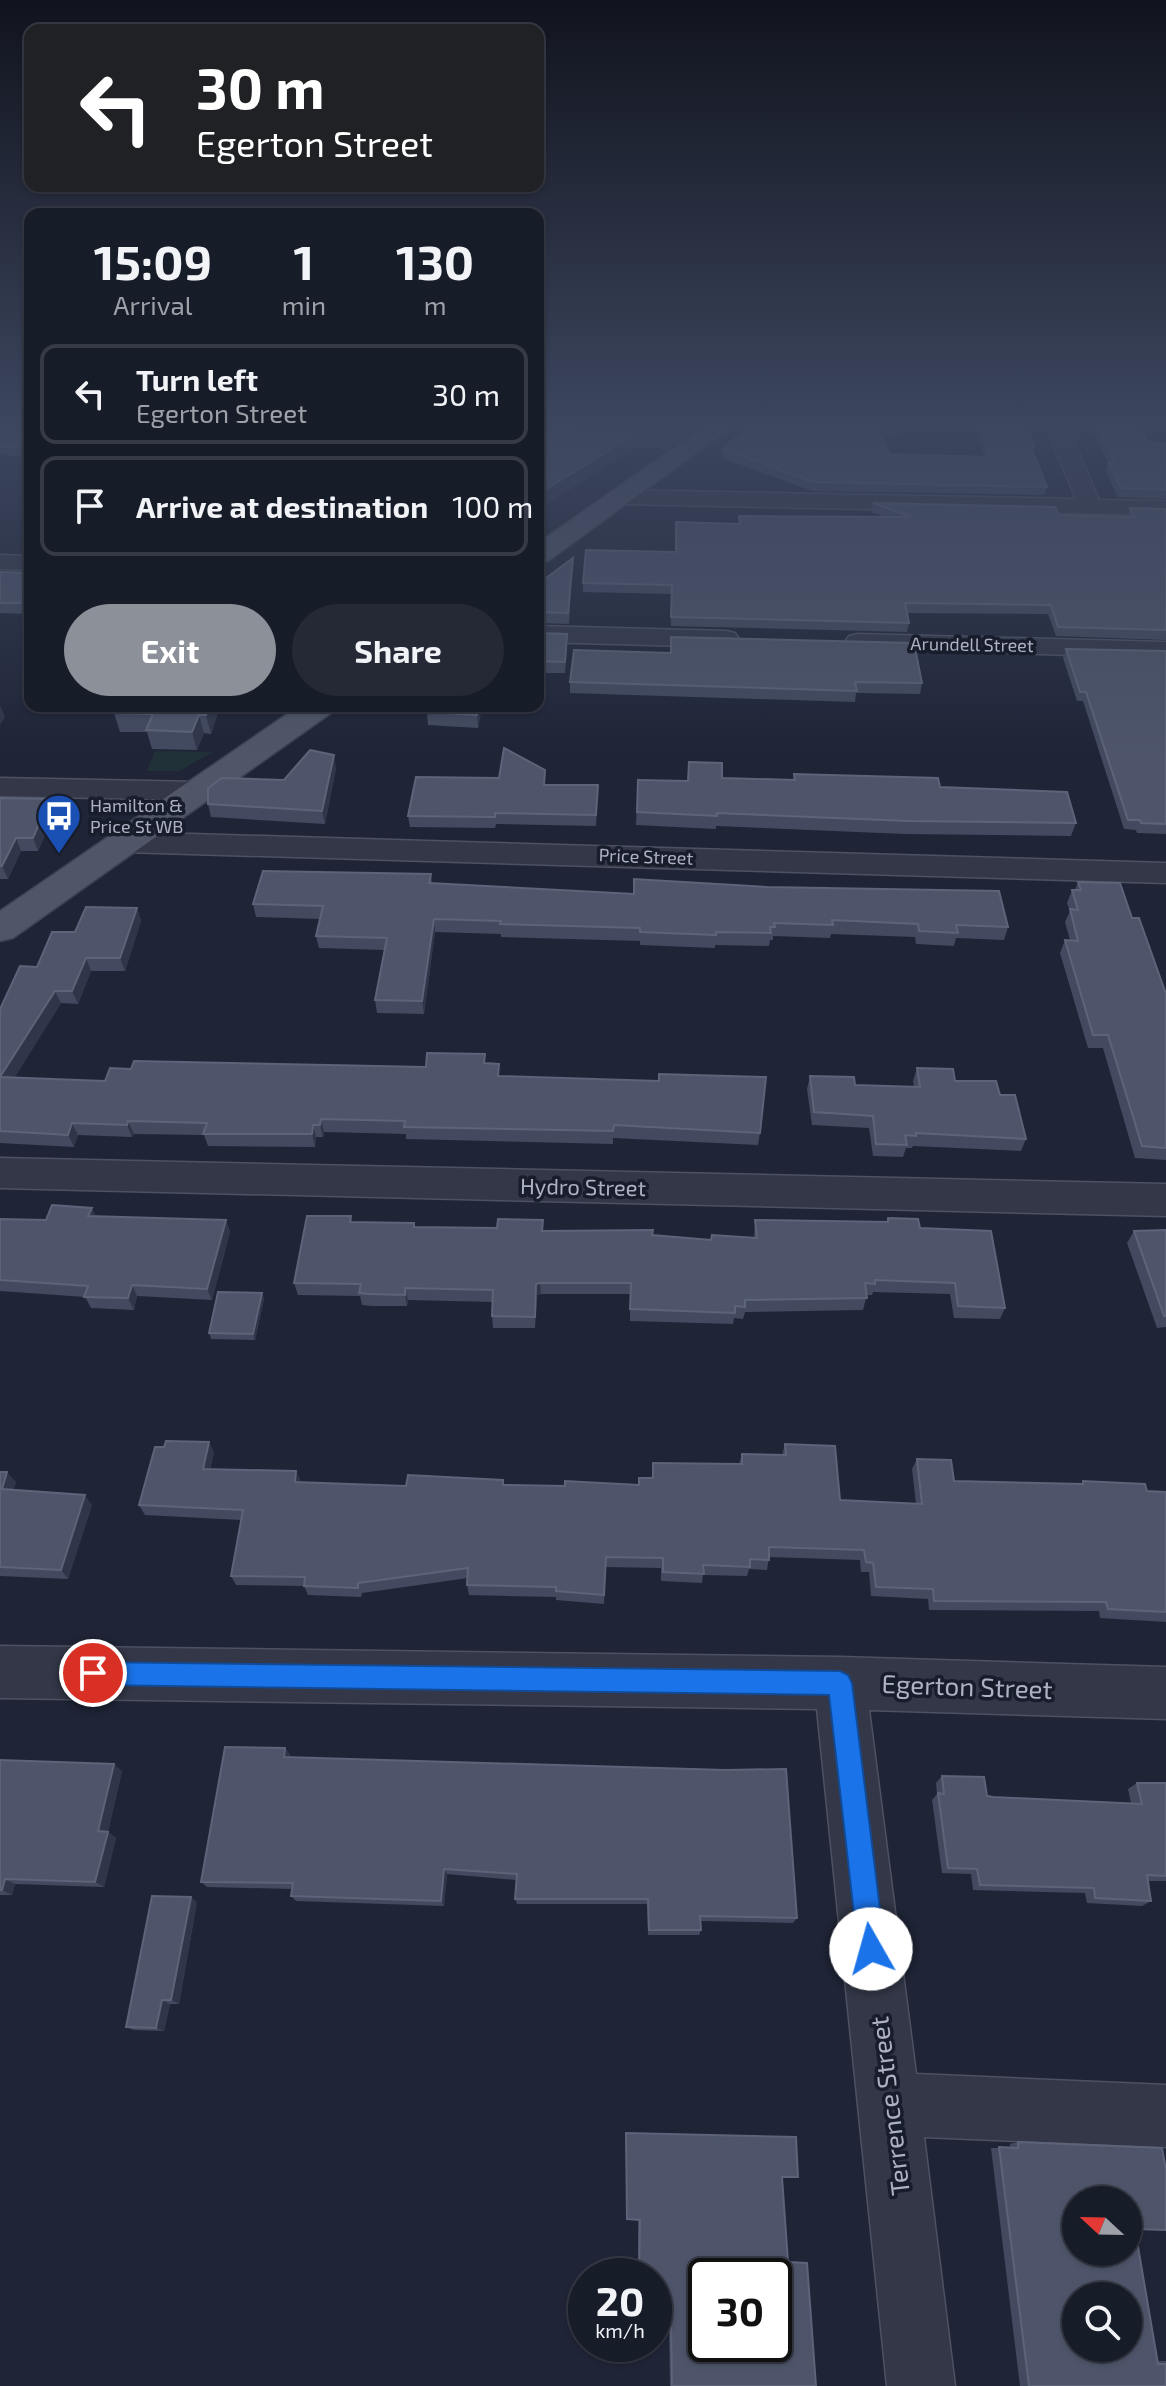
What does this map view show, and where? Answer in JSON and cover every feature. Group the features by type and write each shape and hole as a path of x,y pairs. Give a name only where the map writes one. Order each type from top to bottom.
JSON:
{"main road":[{"path":"544,551 571,531"},
{"path":"0,929 311,712"}],"street":[{"path":"0,562 24,563"},
{"path":"544,634 758,640"},
{"name":"Arundell Street","path":"836,642 1166,650"},
{"path":"0,787 198,791"},
{"name":"Price Street","path":"125,842 1166,873"},
{"name":"Hydro Street","path":"0,1173 1166,1200"},
{"name":"Egerton Street","path":"0,1672 840,1683 1166,1693"},
{"name":"Terrence Street","path":"840,1683 921,2386"},
{"path":"890,2104 1166,2116"}],"shaded area":[{"path":"155,751 213,752 179,771 147,771"}],"building":[{"path":"676,531 1166,531 1166,630 1058,627 1051,605 905,603 909,623 671,617 672,585 583,583 586,550 676,552"},
{"path":"573,558 568,613 544,612 544,580"},
{"path":"0,572 24,573 24,603 0,603"},
{"path":"544,633 567,634 565,662 544,661"},
{"path":"671,637 914,643 922,683 855,682 857,691 570,682 574,650 671,653"},
{"path":"1066,649 1166,651 1166,824 1128,820 1086,692 1080,692"},
{"path":"207,712 206,715 199,715 192,732 146,730 153,714 114,713"},
{"path":"427,712 478,712 477,715"},
{"path":"504,748 545,770 544,785 598,785 596,815 495,813 495,817 408,816 416,777 499,778"},
{"path":"310,750 334,755 322,811 208,804 208,788 222,778 284,780"},
{"path":"689,762 722,763 722,778 795,780 794,774 938,778 940,787 1067,792 1076,823 637,812 638,780 688,781"},
{"path":"0,798 50,799 33,838 16,838 2,866 0,866"},
{"path":"263,871 431,874 429,883 634,894 634,879 767,887 999,891 1008,927 956,925 958,933 919,931 918,924 832,920 833,925 774,923 775,927 770,927 771,933 716,932 716,935 640,932 640,928 434,919 422,1001 375,1000 387,938 316,936 323,906 253,904"},
{"path":"1078,882 1120,883 1132,918 1139,918 1166,994 1166,1148 1142,1146 1108,1035 1093,1035 1065,940 1078,941 1070,909 1078,910 1072,890 1081,890"},
{"path":"86,907 137,908 120,958 86,958 72,991 55,991 0,1077 0,1009 20,966 37,967 52,932 75,932"},
{"path":"427,1053 485,1054 484,1063 499,1064 498,1076 659,1081 659,1074 766,1077 760,1133 614,1125 613,1131 404,1127 405,1121 321,1119 320,1125 313,1125 312,1134 203,1134 207,1123 128,1121 127,1125 72,1123 68,1135 0,1131 0,1077 105,1081 110,1068 131,1069 134,1061 426,1067"},
{"path":"917,1068 953,1069 955,1081 996,1081 1000,1095 1015,1095 1026,1139 916,1133 916,1136 905,1135 907,1145 876,1144 873,1116 814,1112 810,1076 854,1077 855,1085 920,1087"},
{"path":"52,1205 92,1208 88,1216 226,1220 207,1289 132,1285 128,1298 84,1297 88,1286 0,1280 0,1219 46,1220"},
{"path":"307,1216 351,1216 350,1222 414,1223 414,1227 497,1228 498,1219 543,1220 542,1231 653,1230 652,1235 711,1240 712,1235 757,1238 755,1220 888,1222 888,1218 918,1219 920,1228 991,1231 1005,1308 958,1306 955,1283 875,1280 875,1284 865,1283 867,1298 745,1300 745,1307 735,1306 735,1313 630,1309 631,1283 540,1283 536,1284 535,1317 492,1316 493,1290 405,1288 405,1295 369,1294 359,1293 361,1284 294,1283"},
{"path":"1166,1230 1166,1316 1164,1316 1134,1231"},
{"path":"218,1292 262,1293 253,1334 209,1333"},
{"path":"166,1441 209,1442 203,1469 296,1471 295,1482 406,1486 408,1475 503,1480 503,1485 565,1486 565,1481 639,1485 639,1478 653,1478 653,1463 742,1464 742,1454 786,1455 785,1444 835,1446 840,1500 922,1504 917,1459 951,1460 954,1481 1145,1484 1147,1491 1166,1492 1166,1612 1108,1609 1106,1602 934,1601 933,1589 876,1587 873,1563 866,1562 864,1550 769,1547 769,1560 750,1559 750,1567 703,1565 704,1574 663,1572 663,1558 606,1557 604,1595 556,1591 556,1587 467,1585 468,1568 358,1583 358,1588 304,1586 305,1577 231,1576 243,1510 139,1505 155,1447 164,1447"},
{"path":"0,1472 7,1472 2,1489 85,1495 61,1570 0,1567"},
{"path":"225,1747 285,1748 284,1757 725,1770 786,1769 797,1918 700,1916 701,1930 649,1930 648,1899 515,1899 517,1874 444,1869 441,1901 291,1896 293,1883 201,1882"},
{"path":"0,1760 114,1764 98,1831 108,1832 95,1882 5,1879 0,1890"},
{"path":"942,1776 984,1777 987,1796 993,1797 1142,1804 1137,1783 1166,1783 1166,1876 1147,1875 1151,1901 1095,1898 1094,1888 980,1885 977,1869 948,1868 938,1793 944,1794"},
{"path":"152,1896 191,1897 171,2000 162,2000 156,2028 126,2027"},
{"path":"626,2133 796,2137 798,2177 782,2177 788,2258 688,2258 688,2362 792,2362 792,2262 807,2263 816,2386 672,2386 672,2258 639,2258 640,2220 627,2219"},
{"path":"1018,2142 1162,2148 1166,2170 1166,2230 1142,2229 1142,2186 1062,2186 1062,2266 1141,2266 1158,2364 1166,2364 1166,2386 1029,2386 999,2147 1018,2148"}],"place":[{"name":"Hamilton & Price St WB","path":"59,855"}],"route":[{"path":"93,1673 840,1683 871,1949"}]}
